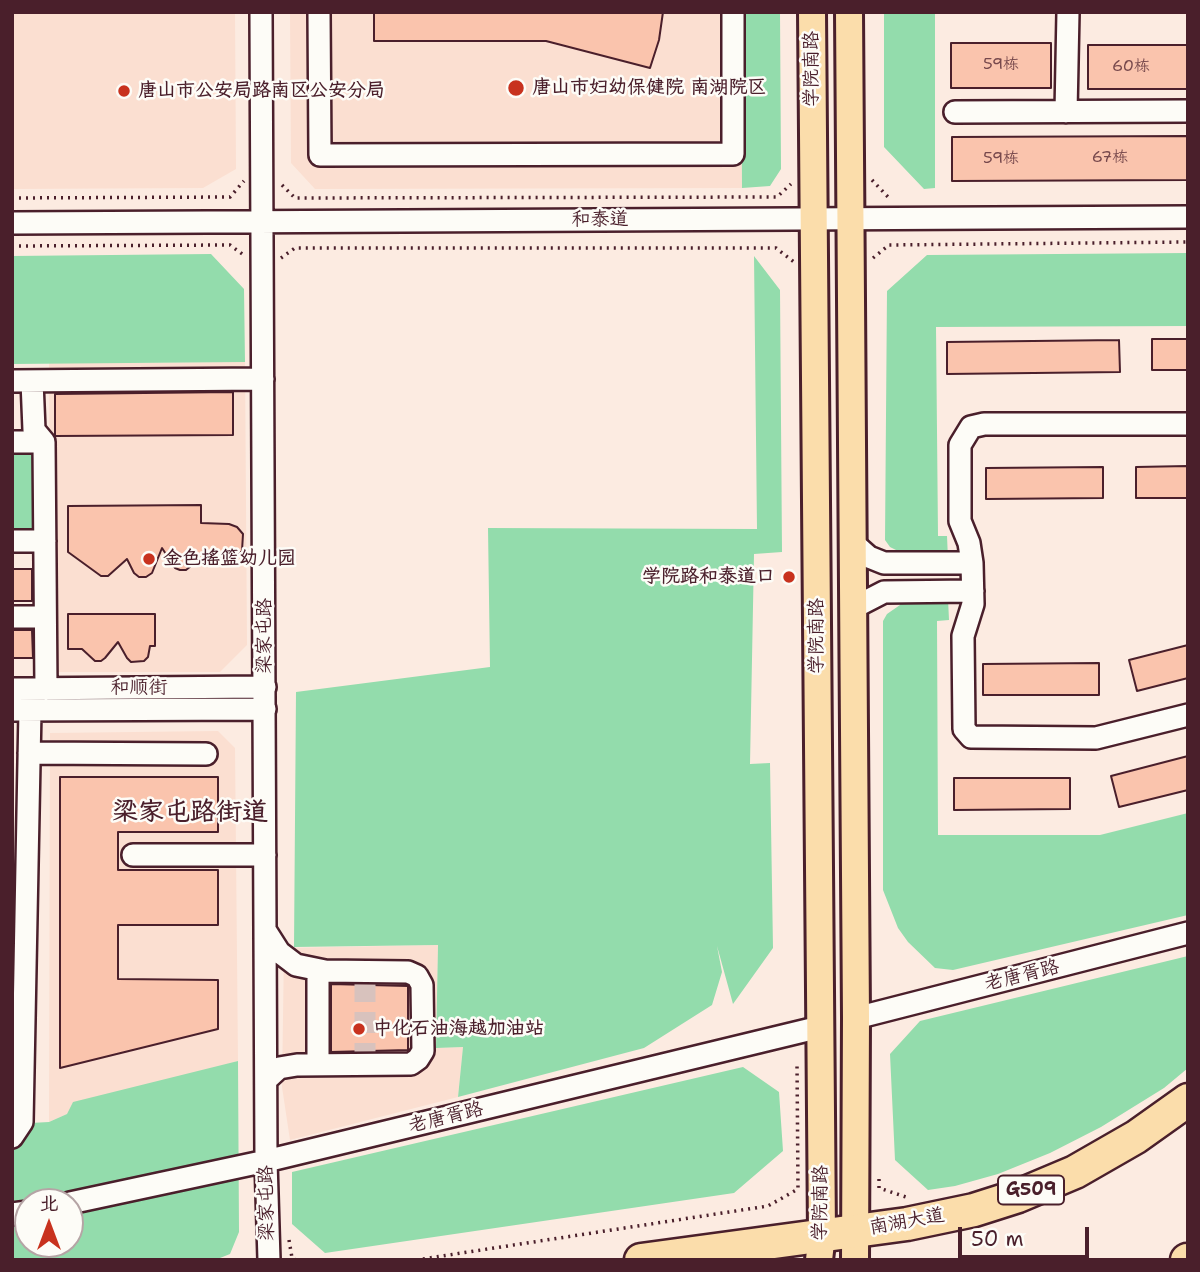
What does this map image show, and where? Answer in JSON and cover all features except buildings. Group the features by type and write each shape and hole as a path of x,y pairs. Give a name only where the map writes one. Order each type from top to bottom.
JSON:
{"highway":[{"name":"南湖大道","path":"641,1260 855,1246 907,1224 974,1210 1018,1196 1075,1172 1136,1137 1188,1100"}],"main road":[{"name":"学院南路","path":"812,12 814,219 809,1030 820,1247"},
{"name":"学院南路","path":"849,12 856,1018 855,1246"}],"street":[{"name":"梁家屯路","path":"261,12 266,1161 269,1260"},
{"path":"319,12 320,155 375,155 733,154 733,12"},
{"path":"1066,112 1068,12"},
{"path":"955,112 1188,111"},
{"name":"和泰道","path":"12,223 1188,217"},
{"path":"46,689 44,442 34,430 22,381 263,379"},
{"path":"1188,424 984,424 971,428 960,445 960,521 969,543 973,591 973,604 963,636 964,729 971,737 1096,738 1188,715"},
{"path":"12,442 44,442"},
{"path":"12,541 45,541"},
{"path":"852,542 869,558 884,563 972,563"},
{"path":"853,608 884,592 973,591"},
{"path":"12,617 45,617"},
{"name":"和顺街","path":"12,689 265,687"},
{"name":"和顺街","path":"21,710 265,709"},
{"path":"12,1137 22,1122 18,1027 20,822 29,753 21,710"},
{"path":"29,753 206,754"},
{"path":"133,855 265,855"},
{"path":"265,930 279,952 296,965 364,976 408,972 417,976 422,985 423,1051 411,1064 365,1062 279,1068 266,1080"},
{"name":"老唐胥路","path":"856,1018 1188,933"},
{"path":"318,970 318,1065"},
{"name":"老唐胥路","path":"84,1200 266,1161 809,1030"}],"path":[{"path":"869,177 889,198 902,198"},
{"path":"12,198 230,197 246,178"},
{"path":"871,260 890,245 1188,242"},
{"path":"12,246 230,245 249,259"},
{"path":"279,259 295,248 776,248 794,262"},
{"path":"416,1260 768,1206 798,1189 809,1030"},
{"path":"879,1175 879,1188 915,1200"}],"shaded area":[{"name":"唐山市公安局路南区公安分局","path":"12,12 235,12 236,169 203,188 12,189"},
{"name":"唐山市妇幼保健院 南湖院区","path":"290,12 741,12 742,188 315,189 291,163"},
{"name":"金色摇篮幼儿园","path":"245,362 247,645 220,672 51,672 49,363"},
{"path":"218,731 235,748 238,1061 49,1122 50,733"},
{"name":"中化石油海越加油站","path":"438,945 436,1048 463,1047 458,1097 290,1140 282,1087 284,948"}],"green space":[{"path":"741,12 780,12 781,169 770,186 742,188"},
{"path":"884,12 935,12 935,188 924,189 884,147"},
{"path":"1188,253 1188,326 936,327 938,536 947,536 948,559 902,553 890,547 885,540 887,291 927,255"},
{"path":"211,254 244,289 245,362 12,364 12,256"},
{"path":"754,256 780,290 782,552 754,554 750,764 770,763 773,948 733,1004 717,946 722,972 712,1005 644,1048 458,1097 463,1047 436,1048 438,945 294,947 296,692 490,667 488,528 757,529"},
{"path":"12,454 34,454 34,530 12,530"},
{"path":"948,599 949,620 937,621 938,835 1100,835 1188,813 1188,915 953,970 935,968 908,942 898,928 883,890 883,621 887,614 900,605 901,600"},
{"path":"1188,956 1188,1068 1164,1088 1101,1127 1050,1153 998,1174 955,1186 928,1190 895,1160 890,1054 920,1021"},
{"path":"238,1061 239,1232 230,1254 215,1260 12,1260 12,1124 49,1122 67,1114 73,1102"},
{"path":"743,1067 779,1092 783,1151 734,1193 325,1253 292,1224 292,1172"}],"tunnel":[{"path":"365,981 365,1060"}],"place":[{"name":"唐山市妇幼保健院 南湖院区","path":"516,88"},
{"name":"唐山市公安局路南区公安分局","path":"124,91"},
{"name":"金色摇篮幼儿园","path":"149,559"},
{"name":"学院路和泰道口","path":"789,577"},
{"name":"中化石油海越加油站","path":"359,1029"}],"district":[{"name":"梁家屯路街道","path":"190,813"}]}
